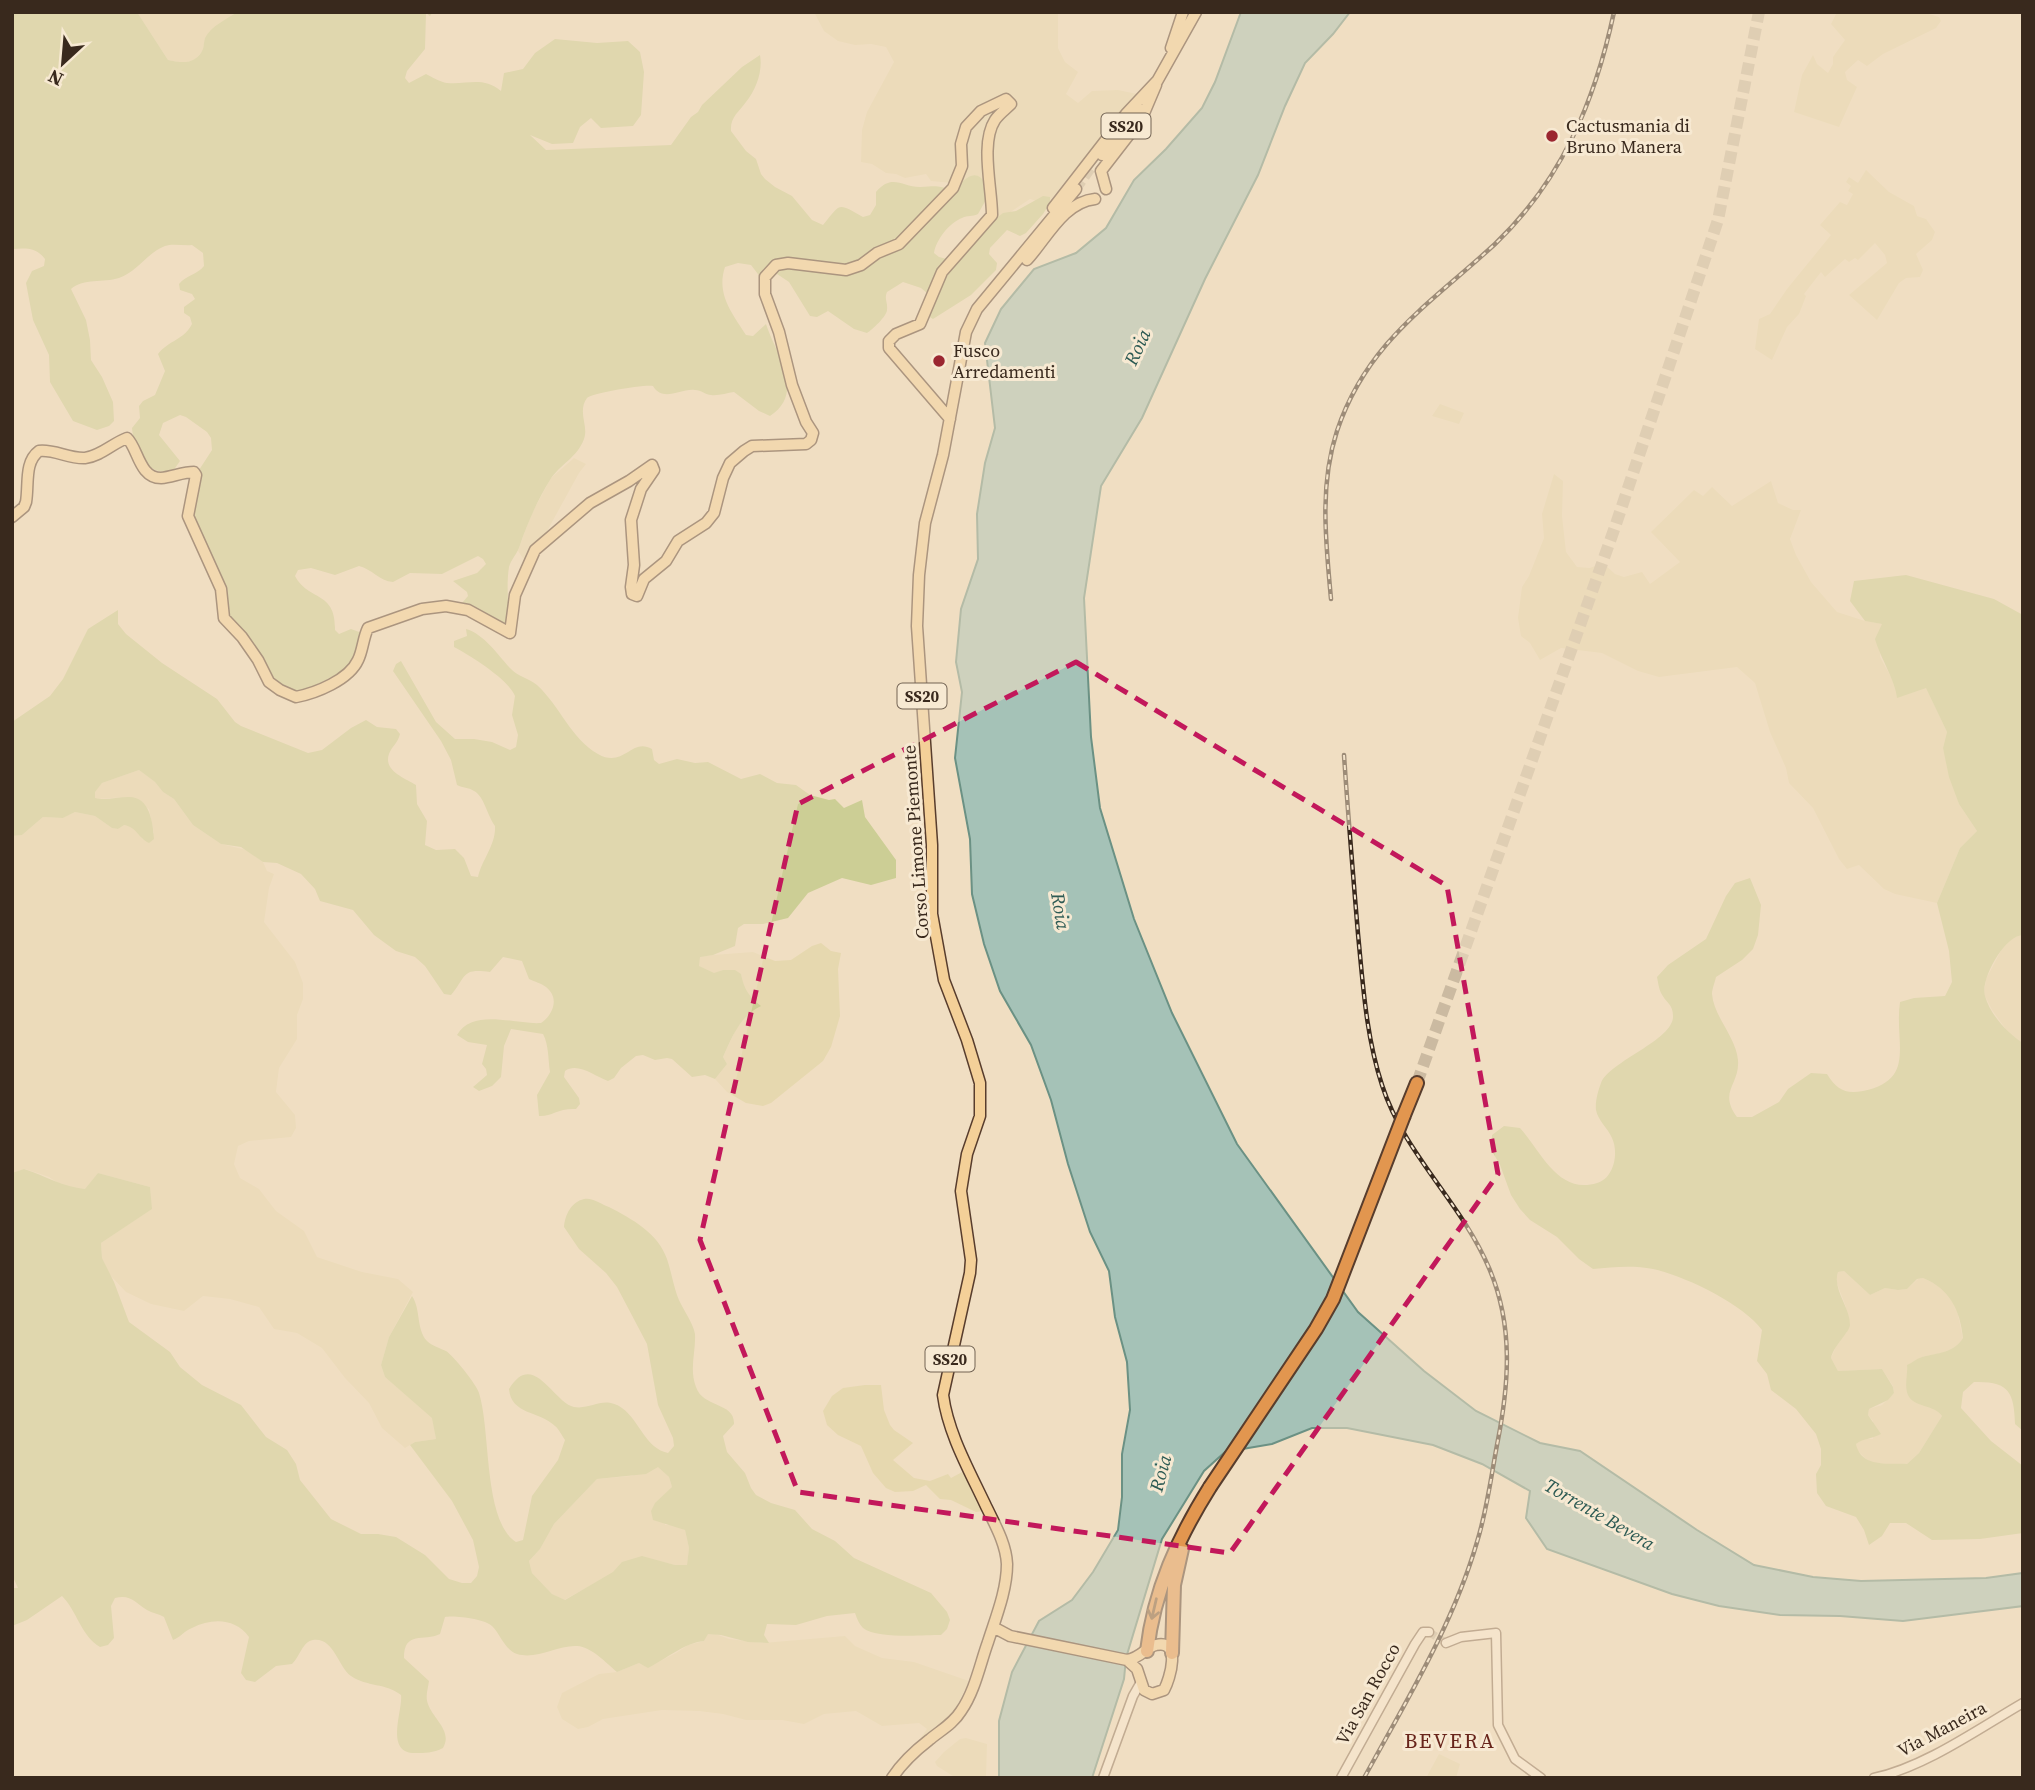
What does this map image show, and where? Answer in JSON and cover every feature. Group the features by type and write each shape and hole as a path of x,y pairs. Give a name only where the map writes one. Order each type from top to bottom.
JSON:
{"highway":[{"path":"1147,1651 1161,1582 1188,1525 1333,1299 1418,1083"},
{"path":"1172,1653 1174,1586 1188,1525"}],"main road":[{"path":"1164,68 1183,12"},
{"name":"SS20","path":"1091,168 1135,115 1196,12"},
{"path":"1104,184 1101,171 1142,118 1152,100 1157,81"},
{"path":"977,309 983,295 1032,236 1078,174 1126,114 1157,81"},
{"path":"12,517 24,507 29,466 34,454 39,451 84,458 127,438 138,459 151,474 161,478 194,472 196,475 188,516 221,589 224,618 247,644 269,682 279,691 296,697 326,686 352,670 368,628 422,609 446,607 468,610 510,633 515,595 535,550 590,503 652,465 654,470 641,489 631,520 634,565 631,587 632,594 637,596 644,579 666,561 678,541 706,523 715,513 723,478 730,463 752,446 806,444 812,438 813,433 799,406 779,332 765,294 763,283 769,270 776,265 788,263 846,270 861,265 877,253 899,244 953,188 962,166 961,144 966,127 981,111 1006,99 1011,104 996,119 990,131 988,147 992,215 942,272 920,324 890,338 888,345 950,419"},
{"name":"Corso Limone Piemonte","path":"991,1633 1005,1587 1007,1563 1003,1543 964,1461 947,1416 943,1395 971,1273 961,1191 963,1172 980,1116 982,1100 981,1083 944,980 932,914 932,845 917,626 919,575 925,523 950,419 966,332 977,309 1076,189"},
{"path":"977,309 998,292 1072,206 1083,200 1095,199"},
{"path":"991,1633 1127,1660 1135,1659 1153,1646 1167,1646 1173,1659 1166,1686 1160,1692 1152,1694 1144,1690 1137,1669 1127,1660"},
{"name":"SS20","path":"892,1778 910,1757 962,1711 991,1633"},
{"path":"1141,1680 1147,1651"}],"street":[{"name":"Via San Rocco","path":"1341,1778 1415,1644 1423,1632 1429,1632"},
{"path":"1446,1643 1461,1637 1496,1633 1498,1726 1515,1759 1541,1778"},
{"path":"1103,1778 1130,1701 1141,1680"},
{"path":"1130,1701 1138,1696 1152,1694"},
{"name":"Via Maneira","path":"1874,1778 1913,1764 2023,1703"}],"highlighted area":[{"path":"1076,662 1447,886 1498,1174 1230,1553 798,1492 700,1240 798,804"}],"shaded area":[{"path":"137,12 237,12 205,38 203,50 195,60 183,63 168,60"},
{"path":"814,12 1058,12 1058,48 1065,62 1078,72 1066,94 1078,103 1092,91 1118,90 1142,95 1107,129 1047,204 1030,199 993,227 985,218 991,194 952,183 931,181 926,174 905,178 861,162 862,130 867,112 894,62 886,47 838,41 824,31"},
{"path":"1837,12 1922,12 1939,17 1941,21 1936,28 1883,54 1867,66 1858,60 1845,72 1847,80 1857,87 1839,127 1794,112 1802,75 1813,55 1817,64 1828,73 1833,57 1845,40 1831,24"},
{"path":"1866,170 1889,192 1914,206 1917,216 1926,219 1935,232 1932,240 1916,254 1923,270 1920,277 1906,278 1899,283 1877,320 1849,295 1887,263 1885,255 1875,243 1858,260 1855,258 1849,262 1845,259 1825,277 1821,272 1804,294 1806,296 1799,314 1787,327 1772,360 1755,349 1759,319 1770,314 1831,235 1820,225 1840,202 1847,205 1853,194 1848,191 1851,186 1846,182 1849,177 1858,183"},
{"path":"1440,404 1464,413 1459,424 1432,416"},
{"path":"574,458 586,464 546,533 525,561 518,551 531,515 551,478"},
{"path":"1554,474 1563,481 1562,516 1566,552 1577,567 1590,568 1603,563 1615,574 1624,577 1642,572 1650,584 1680,562 1651,532 1694,490 1703,496 1712,487 1732,506 1771,481 1778,503 1793,510 1801,510 1790,539 1811,582 1837,612 1883,624 1880,657 1897,688 1898,697 1926,687 1947,732 1943,748 1959,804 1977,831 1960,848 1937,903 1884,889 1859,865 1847,869 1839,859 1813,808 1789,783 1755,683 1737,667 1659,677 1638,671 1602,653 1561,648 1540,660 1530,643 1521,636 1518,618 1522,587 1544,538 1542,514"},
{"path":"139,770 174,799 193,825 221,844 247,850 263,862 267,871 274,874 264,922 295,962 303,983 303,999 297,1015 297,1039 279,1068 276,1092 295,1115 296,1128 291,1137 249,1141 238,1146 234,1164 240,1178 259,1189 276,1211 304,1231 317,1257 362,1272 398,1279 413,1292 389,1337 381,1365 385,1377 433,1418 436,1439 415,1442 405,1448 382,1428 369,1403 322,1348 297,1333 274,1329 259,1307 230,1299 203,1296 184,1311 151,1304 126,1292 109,1274 102,1258 101,1243 151,1209 150,1187 98,1173 86,1189 64,1187 49,1177 25,1169 12,1173 12,836 22,835 43,817 63,818 75,812 95,816 112,828 130,826 136,829 143,840 154,833 149,809 127,797 95,799 94,792 102,783"},
{"path":"2016,935 2023,935 2023,1043 2010,1035 1984,994 1986,979 2004,945"},
{"path":"821,943 831,951 841,953 838,969 840,1016 831,1047 823,1061 771,1103 763,1106 746,1103 727,1092 715,1079 727,1064 723,1057 736,1029 750,1011 760,1006 743,987 741,974 723,970 714,974 698,966 700,956 753,952 775,961 791,960"},
{"path":"1844,1271 1870,1295 1885,1288 1907,1289 1923,1278 1942,1287 1956,1305 1963,1339 1959,1345 1943,1353 1922,1357 1907,1366 1907,1391 1917,1403 1936,1409 1942,1416 1919,1453 1907,1464 1875,1464 1857,1450 1856,1444 1863,1439 1873,1439 1873,1421 1868,1415 1869,1409 1882,1405 1894,1393 1893,1386 1882,1369 1838,1371 1831,1358 1839,1340 1847,1332 1846,1307 1836,1281 1838,1272"},
{"path":"881,1385 884,1410 890,1425 913,1443 893,1460 914,1478 930,1481 948,1474 951,1478 966,1470 983,1511 976,1512 951,1500 940,1499 926,1485 913,1491 895,1492 886,1488 873,1473 861,1446 838,1435 827,1425 823,1411 832,1396 843,1388"},
{"path":"658,1466 669,1477 672,1487 665,1525 675,1525 685,1530 689,1548 687,1566 642,1557 564,1600 552,1594 532,1573 529,1561 540,1549 554,1524 597,1479 631,1476"},
{"path":"713,1633 729,1639 763,1643 845,1636 855,1646 882,1658 914,1662 969,1681 952,1716 913,1749 927,1729 919,1723 882,1726 856,1711 824,1714 804,1724 782,1720 746,1720 699,1711 662,1710 603,1719 578,1729 562,1719 557,1707 562,1693 599,1674 617,1672 639,1663 648,1667 688,1645 704,1641 707,1634"},
{"path":"960,1739 987,1744 986,1778 956,1778 935,1762"},
{"path":"1439,1754 1460,1764 1456,1778 1426,1778"}],"green space":[{"path":"12,12 137,12 168,60 183,62 197,58 208,34 215,26 237,12 433,12 430,16 426,13 425,49 407,71 405,78 409,83 426,74 447,83 475,82 494,86 501,91 504,73 523,69 535,53 555,39 597,43 628,41 640,52 644,72 641,115 633,126 601,128 591,118 580,127 573,143 552,144 530,135 546,150 671,145 702,105 742,67 760,55 760,74 756,86 733,118 731,131 746,151 756,159 765,179 792,196 812,220 823,225 840,207 863,217 870,215 876,205 876,192 887,183 937,186 954,191 970,176 978,176 986,185 987,198 978,214 957,220 944,232 935,248 934,253 939,257 951,260 1003,213 1016,211 1043,196 1050,197 1050,203 1026,233 1020,236 1007,230 990,248 989,254 997,263 996,270 971,295 933,319 928,316 933,298 921,288 903,282 887,292 886,313 867,333 854,329 828,311 817,317 810,316 789,282 777,274 761,278 751,265 738,263 725,267 724,295 736,319 746,335 753,336 766,324 781,360 787,385 781,406 770,416 734,392 714,395 690,390 662,394 653,386 608,391 587,398 583,408 585,434 581,446 554,474 545,488 509,567 508,626 462,603 468,596 467,592 453,581 477,573 486,564 478,556 442,574 410,573 393,582 359,566 335,575 311,568 298,570 295,576 301,584 331,608 335,630 339,634 351,629 362,633 358,653 351,667 300,693 273,681 229,618 227,588 192,519 199,470 212,450 211,438 207,432 180,415 163,423 159,435 180,461 173,471 164,472 155,470 143,460 133,437 132,428 140,418 139,406 155,395 165,371 158,354 185,333 192,324 190,317 184,313 184,307 195,299 192,294 180,290 179,284 204,266 203,253 192,245 168,245 119,278 82,283 71,289 86,320 91,360 113,402 114,421 109,426 97,430 73,421 50,382 49,355 33,320 26,283 32,271 44,266 45,259 34,250 12,249"},
{"path":"1906,575 1994,599 2023,615 2023,935 2009,942 1995,959 1984,988 1987,1003 1995,1016 2023,1043 2023,1431 2015,1424 2011,1396 2002,1386 1974,1382 1963,1392 1961,1408 1991,1441 2023,1466 2023,1533 1980,1539 1932,1540 1906,1523 1890,1523 1882,1536 1869,1545 1856,1517 1826,1506 1817,1493 1816,1474 1821,1465 1821,1449 1816,1434 1796,1409 1771,1390 1767,1374 1757,1361 1762,1330 1753,1320 1712,1292 1666,1273 1638,1267 1593,1269 1557,1237 1530,1220 1520,1209 1492,1151 1492,1135 1504,1126 1520,1128 1552,1169 1571,1183 1597,1183 1607,1176 1614,1164 1615,1151 1612,1138 1596,1110 1601,1083 1616,1067 1653,1042 1671,1025 1672,1009 1661,993 1657,977 1668,965 1706,939 1735,883 1750,878 1761,905 1758,935 1753,949 1742,960 1716,977 1712,992 1717,1011 1738,1060 1738,1069 1729,1094 1729,1101 1737,1117 1752,1117 1779,1102 1788,1089 1811,1073 1827,1074 1838,1087 1851,1092 1880,1086 1891,1078 1897,1069 1900,1002 1914,998 1945,996 1952,982 1949,951 1937,903 1960,848 1977,831 1959,804 1949,777 1943,748 1947,732 1926,688 1897,698 1875,639 1882,624 1865,621 1850,601 1854,581","holes":["1844,1271 1870,1295 1885,1288 1907,1289 1917,1279 1923,1278 1947,1294 1962,1328 1963,1338 1955,1347 1922,1357 1907,1365 1908,1395 1915,1402 1934,1409 1942,1416 1919,1453 1907,1464 1869,1461 1859,1452 1856,1444 1881,1434 1868,1415 1869,1409 1888,1400 1894,1393 1882,1369 1838,1371 1831,1358 1850,1325 1837,1285 1838,1272"]},
{"path":"118,610 118,624 126,634 162,663 217,699 241,726 308,753 322,750 366,720 377,727 396,729 400,734 389,754 389,765 396,773 416,785 417,804 427,821 425,845 436,850 455,849 464,858 471,876 478,877 495,833 495,826 477,793 457,785 451,760 441,741 393,671 401,661 436,722 455,739 492,742 510,750 516,747 518,735 512,715 515,696 497,675 454,647 454,641 467,636 466,629 485,640 513,671 537,685 580,740 607,758 621,756 645,746 652,749 654,760 659,764 677,759 695,763 708,762 741,779 760,774 777,783 796,785 810,795 835,799 844,808 862,800 865,817 896,860 896,878 871,885 842,878 808,893 788,918 763,924 744,924 738,928 735,946 700,957 699,966 714,973 735,970 741,974 748,992 761,1006 747,1015 738,1028 723,1057 727,1064 715,1079 705,1075 692,1077 672,1059 655,1060 643,1055 636,1056 608,1081 581,1069 570,1069 565,1071 564,1077 579,1098 580,1104 576,1109 539,1116 537,1095 550,1072 543,1034 511,1029 504,1046 501,1077 492,1086 479,1091 473,1087 487,1075 482,1064 487,1045 468,1042 457,1035 464,1027 484,1019 541,1023 549,1016 553,996 546,987 529,979 522,961 503,957 490,972 469,973 451,995 444,994 425,966 415,957 396,951 374,935 353,910 320,901 315,889 301,874 277,863 263,862 241,847 221,844 193,825 174,799 139,770 102,783 95,792 95,798 128,797 141,801 149,812 153,826 154,839 149,843 128,826 112,828 95,816 75,812 63,818 43,817 22,835 12,836 12,722 50,696 63,679 88,629"},
{"path":"24,1169 62,1184 85,1189 98,1173 150,1187 152,1209 101,1243 102,1258 129,1322 170,1352 180,1367 202,1385 241,1405 266,1437 287,1450 296,1464 300,1480 331,1519 361,1534 396,1537 425,1555 449,1579 462,1583 471,1583 477,1576 479,1567 473,1540 452,1501 410,1445 436,1439 432,1418 385,1377 381,1365 389,1337 412,1296 424,1336 429,1343 449,1354 464,1370 479,1393 498,1515 505,1531 516,1542 523,1540 532,1496 558,1460 565,1440 549,1421 515,1404 509,1389 518,1378 526,1374 535,1376 574,1407 615,1404 628,1413 654,1446 668,1453 674,1446 658,1405 647,1344 617,1287 606,1273 579,1249 564,1227 569,1210 579,1201 590,1199 609,1207 651,1234 663,1250 677,1295 695,1334 693,1367 696,1387 705,1399 724,1408 733,1417 734,1424 723,1436 727,1452 745,1473 756,1495 795,1510 812,1529 835,1541 854,1558 931,1593 947,1612 950,1620 947,1629 941,1635 879,1634 863,1628 855,1613 827,1616 796,1625 767,1624 764,1635 769,1643 708,1634 704,1641 682,1648 648,1668 639,1663 617,1672 583,1647 570,1646 532,1655 517,1654 509,1649 492,1626 483,1621 445,1617 440,1634 411,1640 405,1649 404,1658 429,1681 428,1704 446,1736 443,1748 415,1753 406,1751 397,1739 401,1695 351,1676 331,1648 320,1640 309,1641 292,1664 276,1666 255,1682 246,1680 241,1673 249,1637 237,1626 215,1621 189,1629 173,1640 164,1617 125,1597 115,1598 111,1606 114,1638 108,1645 100,1647 88,1636 62,1596 27,1620 12,1626 12,1588 18,1588 12,1575 12,1173","holes":["658,1467 669,1477 672,1487 655,1503 651,1511 653,1520 685,1530 689,1548 687,1565 675,1565 642,1556 622,1562 613,1572 565,1600 552,1594 532,1573 529,1561 540,1549 554,1524 597,1479 646,1474"]}],"water":[{"path":"1241,12 1350,12 1305,63 1258,175 1205,279 1142,418 1101,486 1084,598 1091,737 1100,808 1134,919 1172,1013 1237,1144 1358,1312 1424,1371 1476,1411 1540,1443 1580,1451 1754,1565 1813,1577 1861,1581 1986,1578 2023,1573 2023,1606 1903,1621 1780,1615 1719,1606 1672,1594 1547,1549 1526,1518 1530,1491 1482,1464 1433,1445 1347,1428 1312,1428 1272,1444 1225,1452 1204,1471 1162,1539 1126,1658 1124,1679 1092,1778 999,1778 999,1721 1012,1672 1039,1621 1072,1600 1093,1572 1118,1530 1122,1497 1122,1454 1130,1410 1127,1362 1115,1317 1109,1271 1090,1232 1051,1100 1031,1045 1000,991 984,944 972,894 970,839 955,758 962,692 956,662 961,609 978,559 977,514 985,463 995,428 985,343 1001,309 1034,269 1076,253 1106,228 1134,180 1202,108 1215,82"}],"tunnel":[{"path":"1417,1083 1615,527 1718,220 1759,12"},
{"path":"1076,189 1091,168"},
{"path":"1429,1632 1446,1643"}],"railway":[{"path":"1331,599 1325,515 1328,473 1337,431 1350,400 1365,373 1403,327 1495,244 1539,193 1557,166 1586,108 1614,12"},
{"path":"1344,755 1364,991 1377,1067 1392,1110 1404,1133 1464,1221 1489,1268 1502,1312 1507,1356 1501,1423 1480,1530 1467,1573 1442,1633 1364,1778"}],"place":[{"name":"Cactusmania di Bruno Manera","path":"1552,136"},
{"name":"Fusco Arredamenti","path":"939,361"}],"district":[{"name":"BEVERA","path":"1450,1741"}],"water label":[{"name":"Roia","path":"1137,347"},
{"name":"Roia","path":"1061,911"},
{"name":"Roia","path":"1160,1473"},
{"name":"Torrente Bevera","path":"1600,1514"}]}
